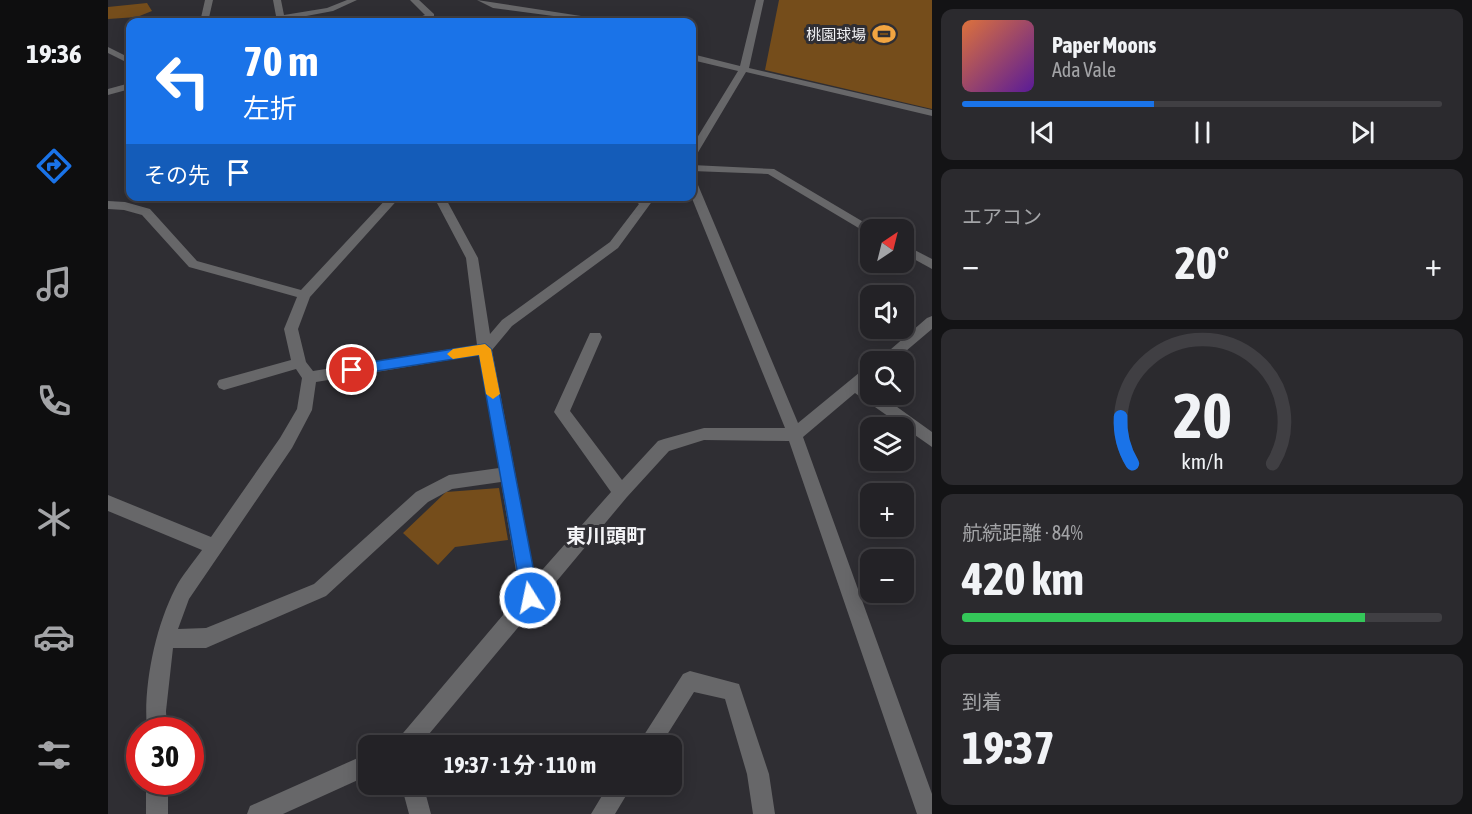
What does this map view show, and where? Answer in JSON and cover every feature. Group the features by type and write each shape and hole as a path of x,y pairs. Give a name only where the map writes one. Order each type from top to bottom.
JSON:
{"street":[{"path":"205,18 209,0"},
{"path":"277,0 280,18"},
{"path":"294,18 343,7 353,0"},
{"path":"414,0 431,16 424,18"},
{"path":"481,0 493,6 580,18"},
{"path":"696,147 744,69 760,0"},
{"path":"108,50 126,59"},
{"path":"696,58 932,113"},
{"path":"108,92 126,87"},
{"path":"696,168 770,171 860,224"},
{"path":"696,195 795,435 928,814"},
{"path":"156,717 165,639 182,594 286,443 304,410 309,377 299,363 291,329 304,294 391,201"},
{"path":"442,201 472,258 485,349 530,598"},
{"path":"309,377 485,349 507,323 614,245 648,201"},
{"path":"108,205 146,212 193,264 304,294"},
{"path":"914,254 932,265"},
{"path":"896,351 932,321"},
{"path":"596,337 562,412 621,492"},
{"path":"224,384 299,363"},
{"path":"414,735 621,492 664,446 704,434 795,435 860,380"},
{"path":"854,385 932,440"},
{"path":"165,639 206,638 320,590 422,497 448,482 508,474"},
{"path":"108,503 215,547"},
{"path":"654,735 690,681 732,691 758,774 764,814"},
{"path":"258,814 358,769"},
{"path":"157,795 157,814"},
{"path":"415,795 420,814"},
{"path":"602,814 615,795"}],"shaded area":[{"path":"779,0 932,0 932,109 765,70"},
{"path":"147,3 152,11 137,17 108,19 108,7"},
{"path":"499,488 508,540 455,547 438,565 403,533 446,492"}],"slow traffic":[{"path":"453,354 485,349 493,394"}],"place":[{"name":"桃園球場","path":"884,34"}],"district":[{"name":"東川頭町","path":"606,535"}],"route":[{"path":"352,370 485,349 530,598"}]}
